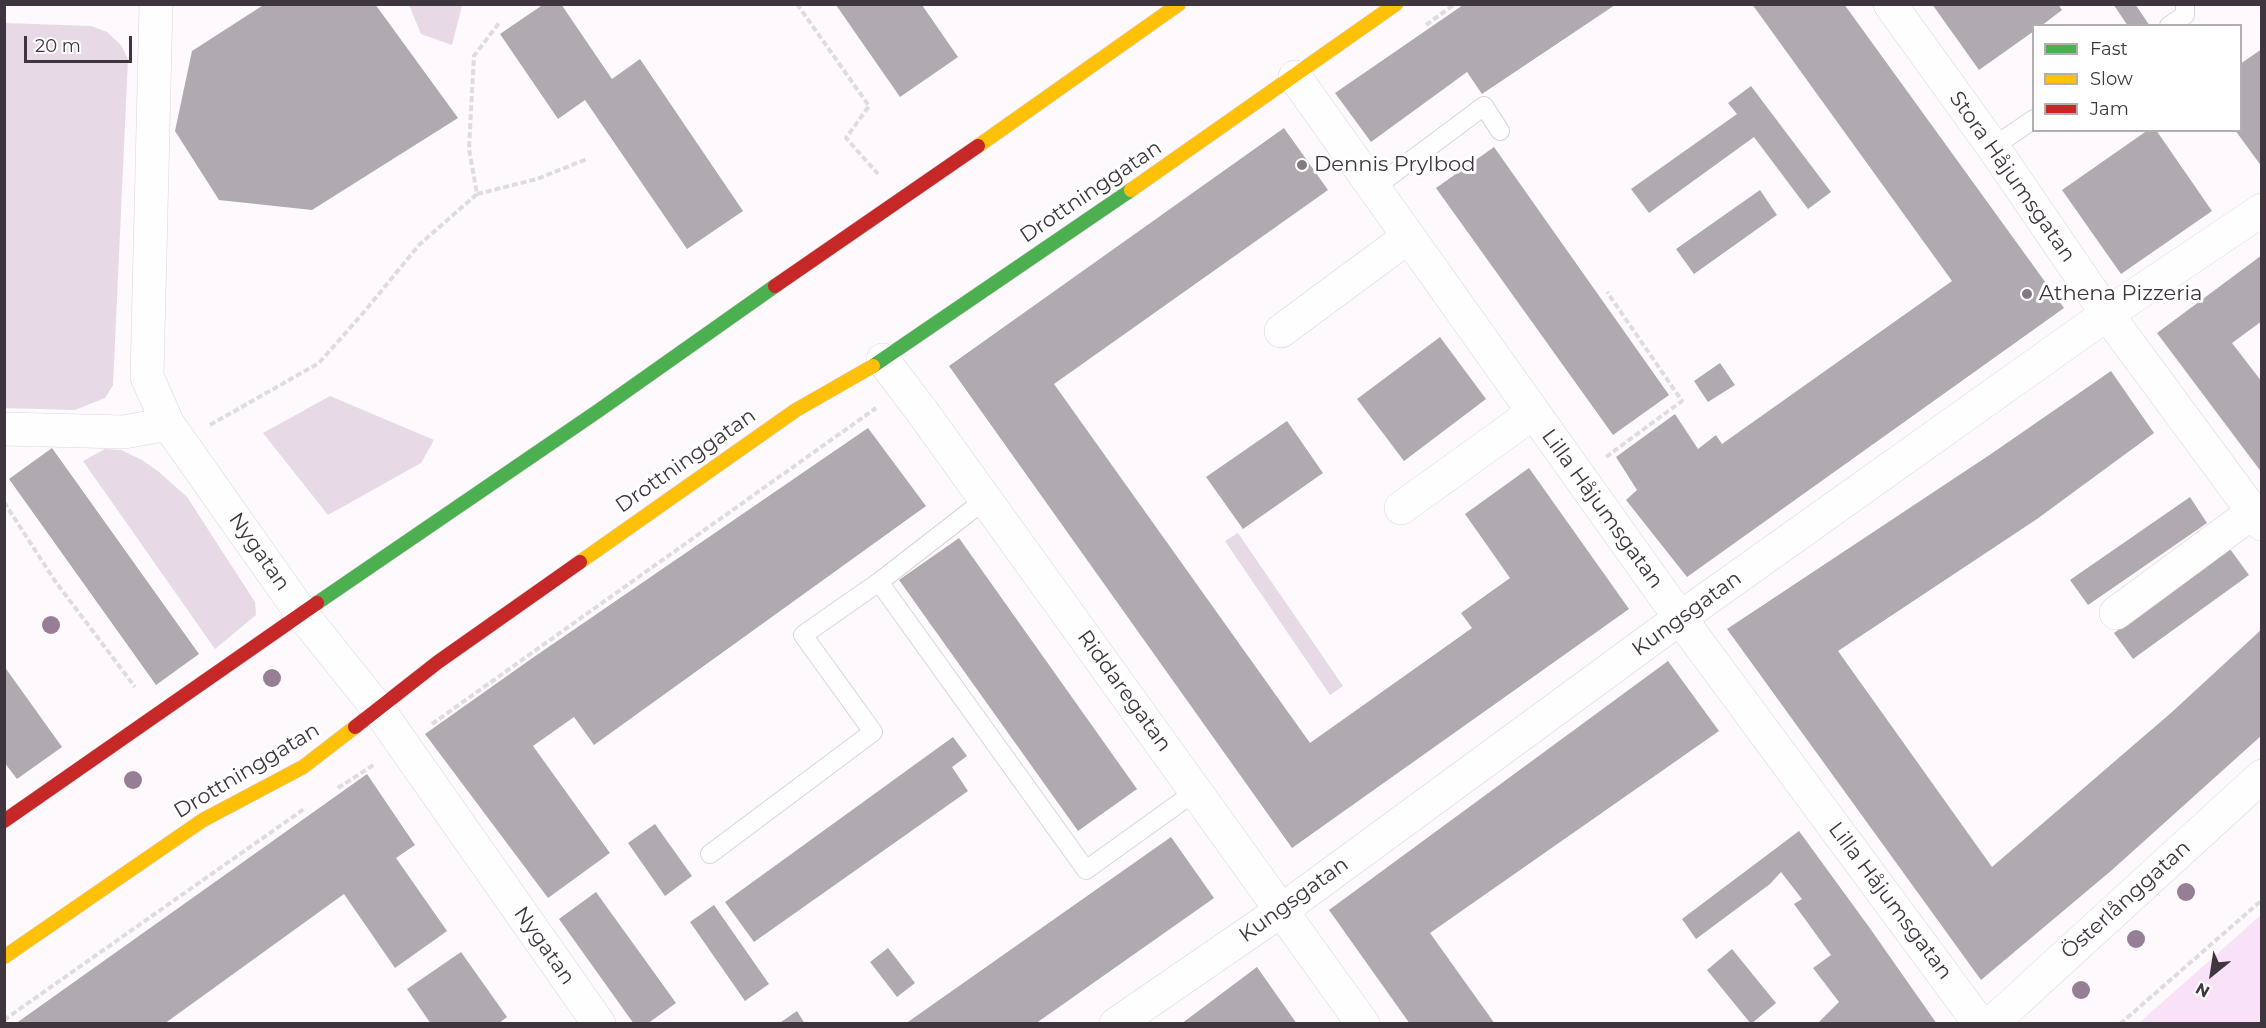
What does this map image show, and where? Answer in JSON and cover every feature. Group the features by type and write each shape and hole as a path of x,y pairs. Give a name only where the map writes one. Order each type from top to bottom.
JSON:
{"street":[{"name":"Nygatan","path":"156,4 147,377 175,433 302,614 378,709 599,1023"},
{"path":"4,821 155,714 598,411 1179,4"},
{"name":"Drottninggatan","path":"4,957 203,820 303,767 438,662 796,410 883,360 1294,77 1396,4"},
{"name":"Stora Håjumsgatan","path":"1890,4 1993,147 2107,314 2257,518"},
{"name":"Lilla Håjumsgatan","path":"1294,77 1680,618 1980,1023"},
{"name":"Kungsgatan","path":"1116,1023 1282,910 1680,618 2107,314 2262,210"},
{"path":"1281,331 1408,237"},
{"name":"Riddaregatan","path":"883,360 986,499 1363,1023"},
{"path":"1401,508 1533,413"},
{"path":"4,429 175,433"},
{"path":"2116,613 2257,518"},
{"name":"Österlånggatan","path":"1991,1023 2262,776"}],"lane":[{"path":"2172,24 2185,15 2185,4"},
{"path":"1374,188 1484,106 1500,131"},
{"path":"1993,147 2032,120"},
{"path":"710,854 873,732 803,635 879,582 986,499"},
{"path":"879,582 1086,870 1196,791"}],"path":[{"path":"797,4 869,106 846,138 901,199"},
{"path":"1417,31 1455,4"},
{"path":"477,194 469,148 474,56 499,23"},
{"path":"175,433 319,363 419,245 477,194 537,179 587,159"},
{"path":"1579,477 1682,401 1607,292"},
{"path":"328,794 403,745 905,388"},
{"path":"4,502 55,581 155,714"},
{"path":"4,1020 308,807"},
{"path":"2120,1023 2262,900"}],"shaded area":[{"path":"409,5 462,5 452,45 421,34"},
{"path":"5,23 91,26 107,32 121,45 128,59 113,385 105,398 75,410 5,408"},
{"path":"330,396 434,440 421,463 328,515 263,433"},
{"path":"105,449 121,450 142,460 187,497 255,602 256,615 215,649 83,461"},
{"path":"1238,533 1343,686 1330,695 1225,541"},
{"path":"2261,915 2261,1023 2139,1023"}],"building":[{"path":"265,4 375,4 458,118 312,210 219,200 175,131 192,51"},
{"path":"544,4 561,4 612,79 640,59 743,211 687,249 585,100 558,119 500,34"},
{"path":"1752,4 1844,4 2064,308 1687,577 1626,500 1637,490 1616,457 1675,414 1698,449 1716,435 1722,444 1952,281"},
{"path":"1932,4 2058,4 2062,10 2044,24 2032,24 2032,32 1979,70"},
{"path":"2113,4 2135,4 2149,24 2127,24"},
{"path":"836,5 922,5 958,57 900,97"},
{"path":"1463,5 1615,5 1482,94 1467,72 1371,142 1335,93"},
{"path":"2262,49 2262,167 2236,132 2242,132 2242,63"},
{"path":"1751,86 1831,192 1808,209 1754,137 1649,213 1631,189 1737,114 1728,103"},
{"path":"1284,128 1328,190 1054,384 1310,743 1472,628 1461,613 1510,578 1465,514 1529,468 1629,609 1292,848 949,366"},
{"path":"2145,132 2157,132 2212,211 2121,274 2062,190"},
{"path":"1494,147 1669,395 1613,435 1436,188"},
{"path":"1760,190 1777,215 1694,274 1676,249"},
{"path":"2262,255 2262,321 2232,343 2262,382 2262,473 2157,333"},
{"path":"1440,337 1486,399 1404,461 1357,399"},
{"path":"1720,363 1735,385 1708,402 1694,381"},
{"path":"2111,371 2154,433 2037,519 1838,651 1992,867 2172,712 2262,629 2262,735 2112,870 1981,980 1727,629 1991,454"},
{"path":"1287,421 1323,473 1243,529 1206,477"},
{"path":"868,428 926,506 594,745 574,717 533,746 610,853 548,898 425,734"},
{"path":"52,448 199,654 156,685 9,479"},
{"path":"2190,497 2207,523 2088,605 2070,580"},
{"path":"959,538 1137,789 1078,831 899,580"},
{"path":"2230,549 2249,575 2133,659 2114,633"},
{"path":"1668,661 1719,731 1430,933 1495,1024 1410,1024 1329,910"},
{"path":"4,666 62,747 17,779 4,762"},
{"path":"953,737 967,756 952,767 968,791 754,942 725,902"},
{"path":"367,774 415,845 396,858 447,931 395,968 344,894 164,1024 15,1024"},
{"path":"655,824 692,876 665,896 628,843"},
{"path":"1799,831 1937,1024 1817,1024 1839,1002 1813,968 1831,955 1794,904 1802,899 1781,872 1770,884 1696,939 1682,919"},
{"path":"1171,837 1214,898 1035,1024 905,1024"},
{"path":"596,892 676,1003 647,1024 634,1024 559,919"},
{"path":"714,905 769,984 745,1001 690,922"},
{"path":"888,948 915,983 897,997 870,962"},
{"path":"1732,949 1776,1003 1751,1024 1707,970"},
{"path":"461,952 507,1017 498,1024 431,1024 407,989"},
{"path":"1257,967 1297,1024 1181,1024"},
{"path":"797,1011 805,1024 783,1024 781,1022"}],"traffic: fast":[{"path":"873,366 1131,190"},
{"path":"317,603 598,411 775,286"}],"traffic: slow":[{"path":"978,146 1179,4"},
{"path":"1131,190 1396,4"},
{"path":"580,562 796,410 873,366"},
{"path":"4,957 203,820 303,767 355,727"}],"traffic: jam":[{"path":"775,286 978,146"},
{"path":"355,727 438,662 580,562"},
{"path":"4,821 317,603"}],"place":[{"name":"Dennis Prylbod","path":"1302,165"},
{"name":"Athena Pizzeria","path":"2027,294"}]}
